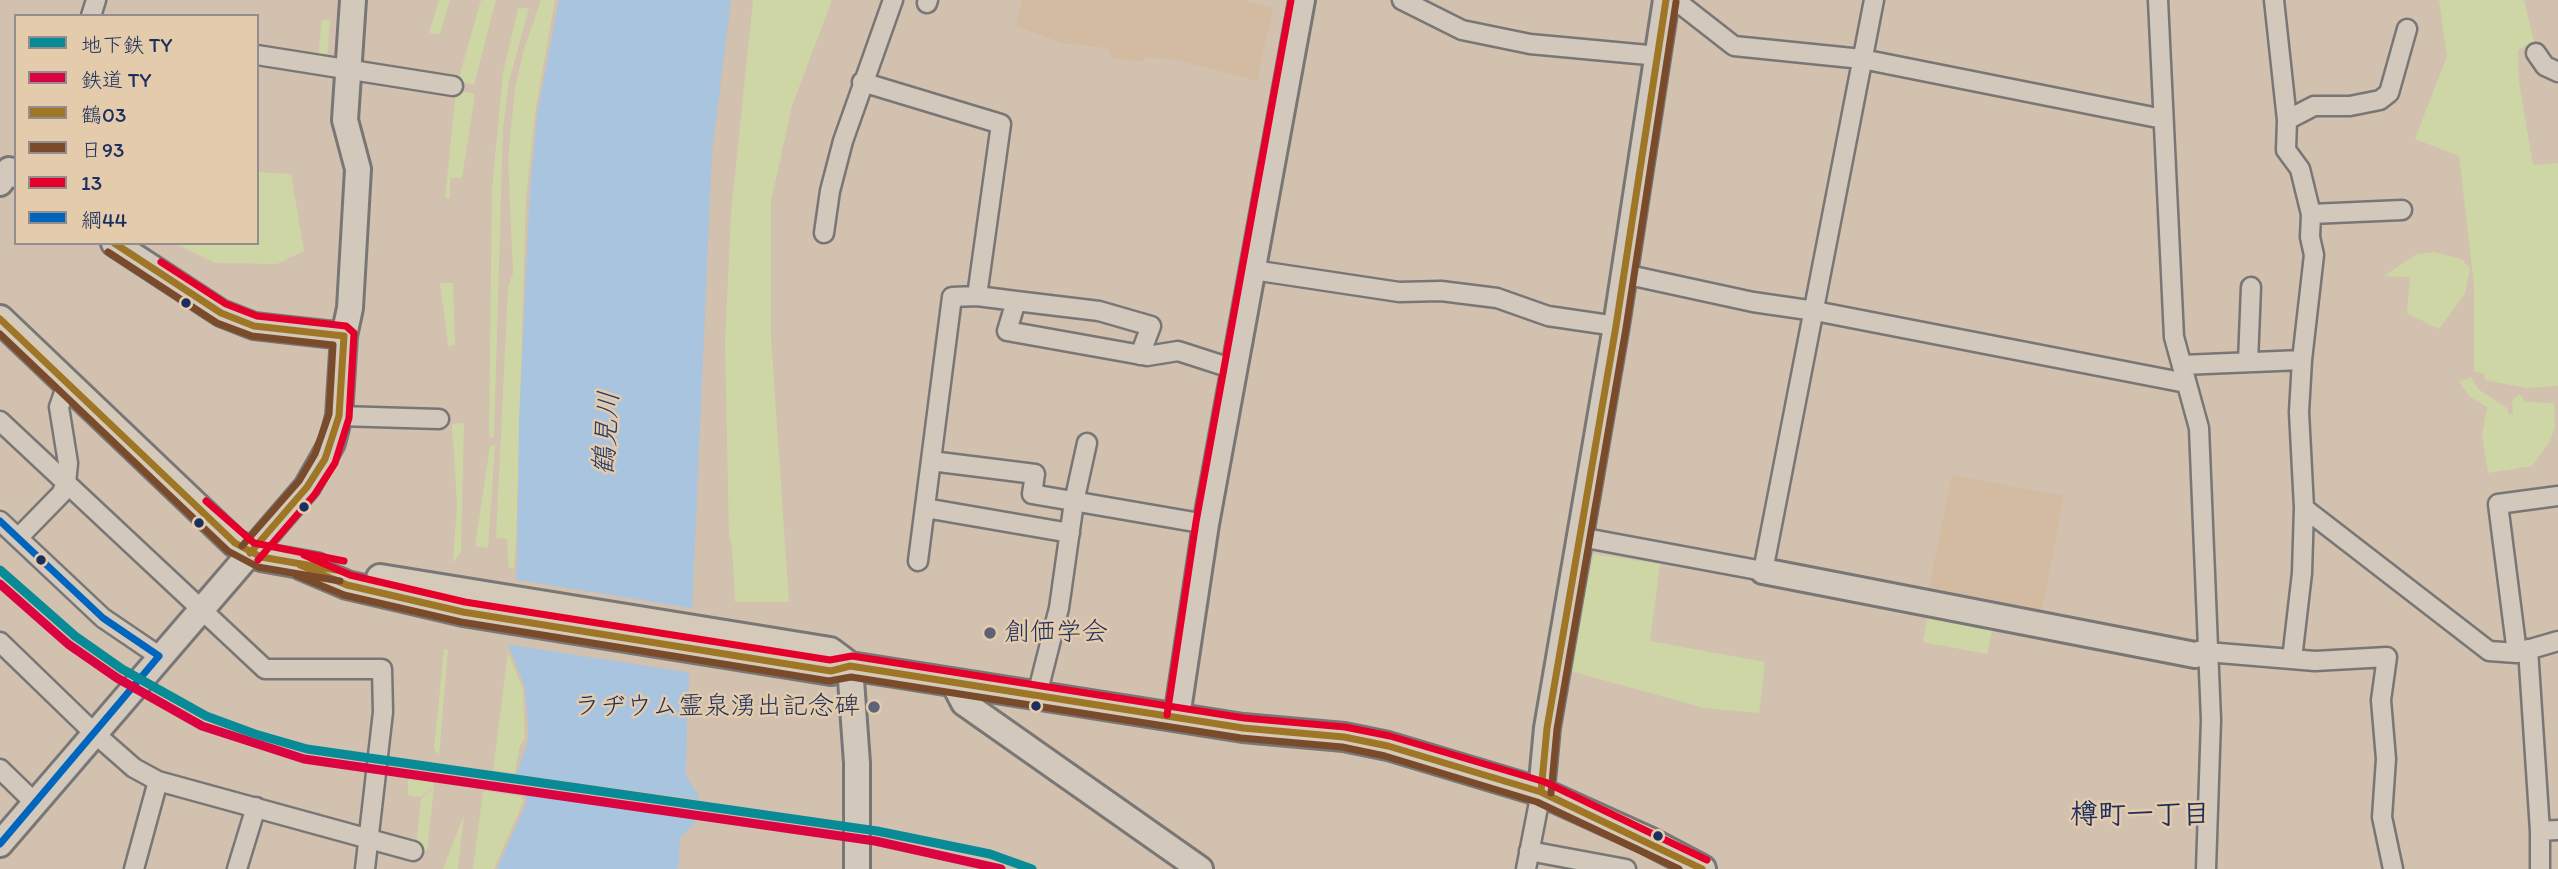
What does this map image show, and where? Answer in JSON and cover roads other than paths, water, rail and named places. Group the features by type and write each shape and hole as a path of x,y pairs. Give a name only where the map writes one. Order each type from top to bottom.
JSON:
{"main road":[{"path":"0,319 235,543 250,553 464,602 1268,732 1355,739 1446,762 1541,792 1647,840 1702,869"}],"street":[{"path":"0,844 93,732 250,553 317,472 332,443 339,416 344,336 350,307 358,169 345,120 353,0"},
{"path":"824,233 834,172 862,82 893,0"},
{"path":"1177,717 1206,524 1237,370 1302,0"},
{"path":"1402,0 1462,30 1530,44 1659,56"},
{"path":"1624,869 1527,860 1541,792 1547,727 1616,326 1666,0"},
{"path":"1675,0 1734,46 1862,59 2163,119"},
{"path":"1763,571 1874,0"},
{"path":"2158,0 2174,337 2199,428 2211,720 2206,869"},
{"path":"2274,0 2287,120 2286,150 2300,169 2311,214 2314,275 2302,360 2299,412 2304,508 2302,573 2292,659"},
{"path":"2287,120 2314,106 2350,106 2380,100 2389,93 2407,30"},
{"path":"2536,52 2545,66 2558,72"},
{"path":"259,55 453,86"},
{"path":"862,82 1001,124 976,296"},
{"path":"2311,214 2402,210"},
{"path":"117,245 221,313 254,326 344,336"},
{"path":"1253,270 1399,292 1441,291 1497,298 1548,316 1616,326"},
{"path":"1624,274 1753,302 1815,311 2186,383"},
{"path":"2248,362 2251,287"},
{"path":"918,561 952,297 976,296 1099,311 1151,326 1140,355"},
{"path":"1016,301 1007,331 1140,355 1178,351 1237,370"},
{"path":"2182,365 2302,360"},
{"path":"18,538 61,494 66,484 68,463 59,407 67,384"},
{"path":"339,416 439,419"},
{"path":"0,421 265,669 382,669 383,712 365,869"},
{"path":"1037,695 1059,608 1074,502 1087,443"},
{"path":"931,461 1035,474 1032,494 1206,524"},
{"path":"2540,869 2540,831 2523,651 2498,504 2558,496"},
{"path":"925,508 1070,533"},
{"path":"2304,508 2489,651 2523,651 2558,640"},
{"path":"0,521 35,557 103,618 159,656"},
{"path":"1580,537 2195,654 2207,652 2292,659 2387,657 2381,700 2386,759 2382,817 2393,869"},
{"path":"0,642 93,732 134,768 158,781 414,851"},
{"path":"837,663 858,763 862,868"},
{"path":"953,682 964,703 1200,869"},
{"path":"0,769 35,803"},
{"path":"134,869 158,781"},
{"path":"237,869 256,807"},
{"path":"2540,831 2558,830"}],"water":[{"name":"鶴見川","path":"559,0 731,0 712,152 687,725 686,776 699,796 695,823 680,838 678,869 497,869 527,801 517,773 529,739 525,687 508,644 517,568 519,421 530,190 538,109"}],"metro line":[{"name":"TY","path":"0,570 75,636 122,669 206,716 255,734 307,749 877,831 990,854 1032,869"}],"rail line":[{"name":"TY","path":"0,584 68,644 117,678 202,726 304,759 875,841 1001,869"}],"place":[{"name":"創価学会","path":"990,633"},
{"name":"ラヂウム霊泉湧出記念碑","path":"874,707"}],"district":[{"name":"樽町一丁目","path":"2140,816"}]}
